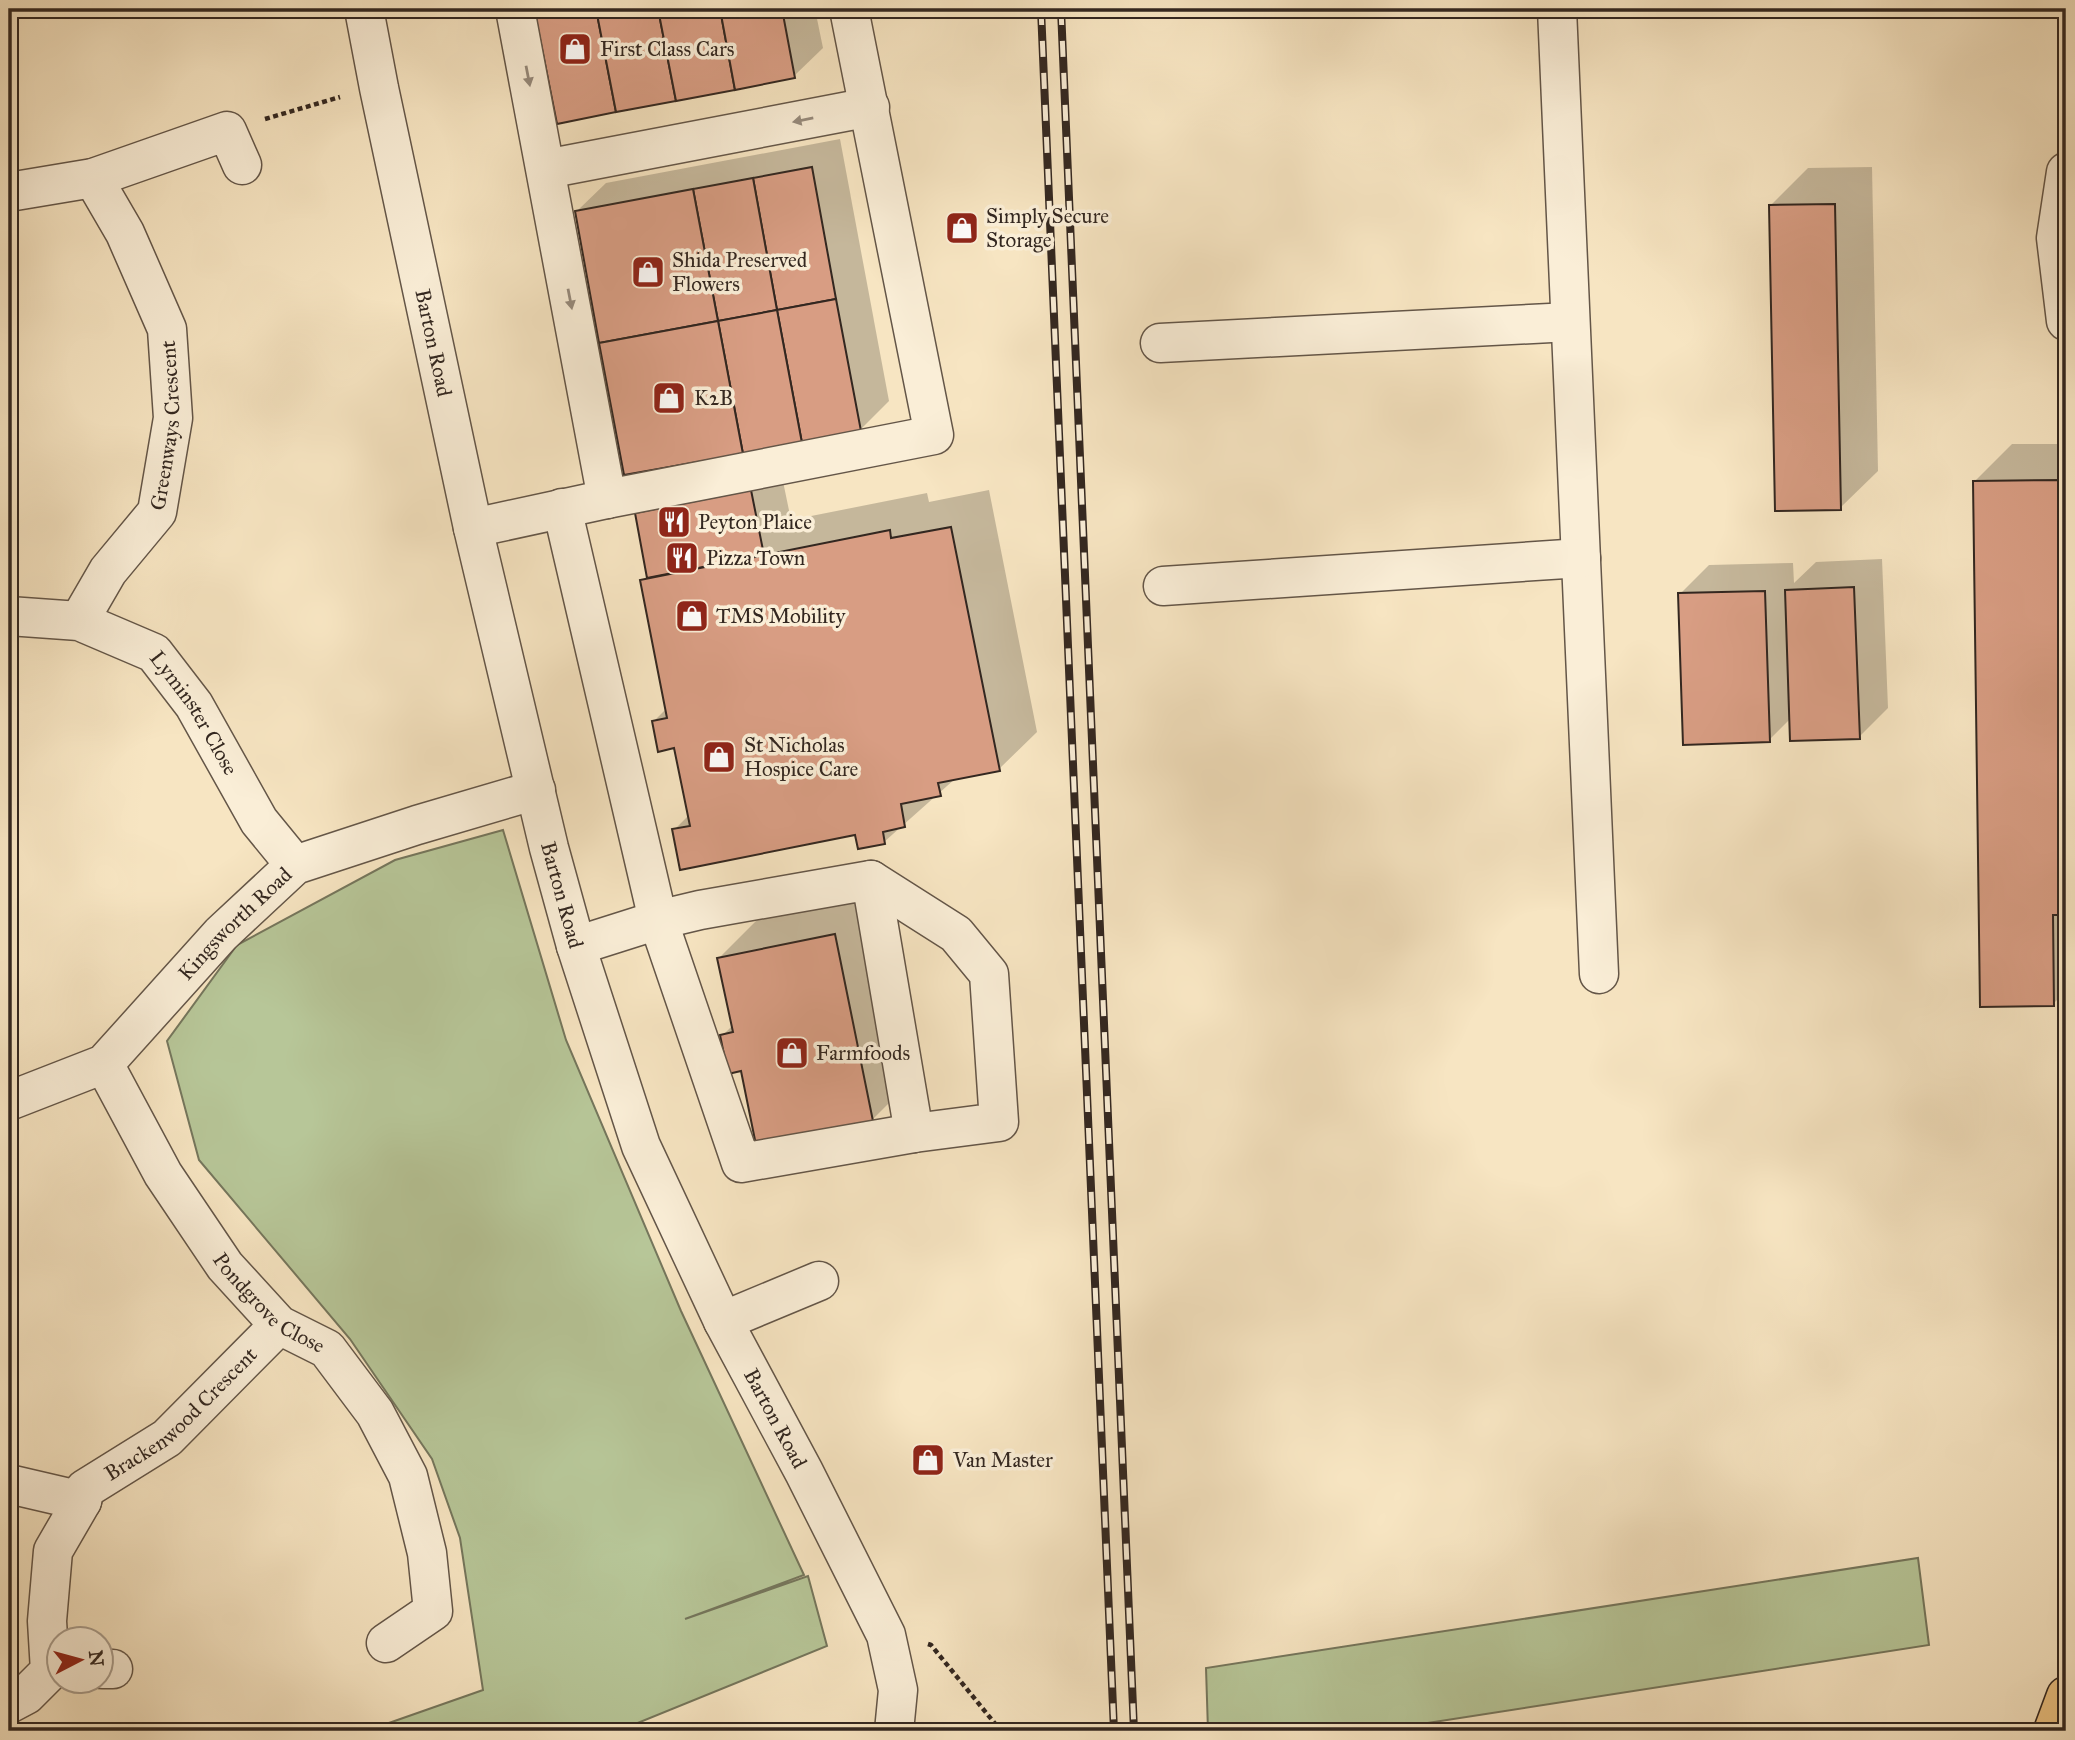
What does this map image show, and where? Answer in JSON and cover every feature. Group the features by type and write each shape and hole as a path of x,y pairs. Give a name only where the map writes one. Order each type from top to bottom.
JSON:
{"highway":[{"path":"2053,1731 2066,1696"}],"street":[{"name":"Barton Road","path":"364,9 473,528 549,848 576,946 641,1146 723,1321 804,1472 886,1635 898,1690 894,1731"},
{"path":"514,9 607,499"},
{"path":"473,528 934,435 849,9"},
{"path":"1557,9 1599,974"},
{"path":"546,169 870,107"},
{"path":"9,192 93,178 227,131 242,165"},
{"path":"2066,172 2056,238 2066,321"},
{"name":"Greenways Crescent","path":"79,621 108,571 157,512 173,418 167,329 125,233 93,178"},
{"path":"1160,344 1570,322"},
{"path":"562,508 658,920 741,1163 914,1133 999,1122 989,974 956,934 871,880 700,909 658,920 576,946"},
{"path":"1163,586 1581,558"},
{"name":"Lyminster Close","path":"9,616 79,621 154,653 194,705 259,821 295,865"},
{"name":"Kingsworth Road","path":"9,1101 104,1064 221,934 295,865 536,790"},
{"path":"871,880 914,1133"},
{"name":"Pondgrove Close","path":"104,1064 163,1174 225,1266 279,1325 327,1349 375,1413 408,1476 427,1553 433,1611 386,1643"},
{"path":"723,1321 819,1282"},
{"name":"Brackenwood Crescent","path":"47,1624 53,1551 82,1501 85,1489 167,1438 279,1325"},
{"path":"9,1484 82,1501"},
{"name":"Brackenwood Crescent","path":"9,1704 26,1695 46,1678"}],"path":[{"path":"227,131 337,97 379,88"},
{"path":"886,1635 931,1645 1001,1731"}],"green space":[{"path":"503,830 566,1040 681,1311 804,1575 685,1619 808,1576 827,1646 618,1731 366,1731 483,1690 460,1538 432,1459 350,1339 199,1160 167,1041 237,945 395,860"},
{"path":"1918,1558 1929,1645 1376,1731 1208,1731 1206,1668"}],"building":[{"path":"534,9 596,9 616,112 557,124"},
{"path":"596,9 658,9 676,101 616,112"},
{"path":"658,9 720,9 735,90 676,101"},
{"path":"720,9 782,9 795,78 735,90"},
{"path":"812,167 836,299 777,310 753,178"},
{"path":"753,178 777,310 718,321 693,189"},
{"path":"693,189 718,321 599,343 575,211"},
{"path":"1835,204 1841,510 1775,511 1769,205"},
{"path":"836,299 861,431 802,443 777,310"},
{"path":"777,310 802,443 743,454 718,321"},
{"path":"718,321 743,454 624,475 599,343"},
{"path":"2066,480 2066,915 2053,915 2054,1006 1980,1007 1973,481"},
{"path":"751,490 764,555 647,578 635,513"},
{"path":"951,527 1000,771 938,783 941,796 901,804 905,827 883,832 885,844 858,849 855,835 680,870 672,829 690,826 674,748 658,752 652,721 667,718 640,580 890,530 891,538"},
{"path":"1854,587 1860,739 1790,741 1785,590"},
{"path":"1765,591 1770,742 1683,745 1678,593"},
{"name":"Farmfoods","path":"835,934 873,1121 756,1145 741,1071 728,1074 720,1035 733,1032 717,958"}],"railway":[{"path":"1041,9 1114,1731"},
{"path":"1061,9 1134,1731"}],"place":[{"name":"First Class Cars","path":"575,49"},
{"name":"Simply Secure Storage","path":"962,228"},
{"name":"Shida Preserved Flowers","path":"648,272"},
{"name":"K2B","path":"669,398"},
{"name":"Peyton Plaice","path":"674,522"},
{"name":"Pizza Town","path":"682,558"},
{"name":"TMS Mobility","path":"692,616"},
{"name":"St Nicholas Hospice Care","path":"719,757"},
{"name":"Farmfoods","path":"792,1053"},
{"name":"Van Master","path":"928,1460"}]}
